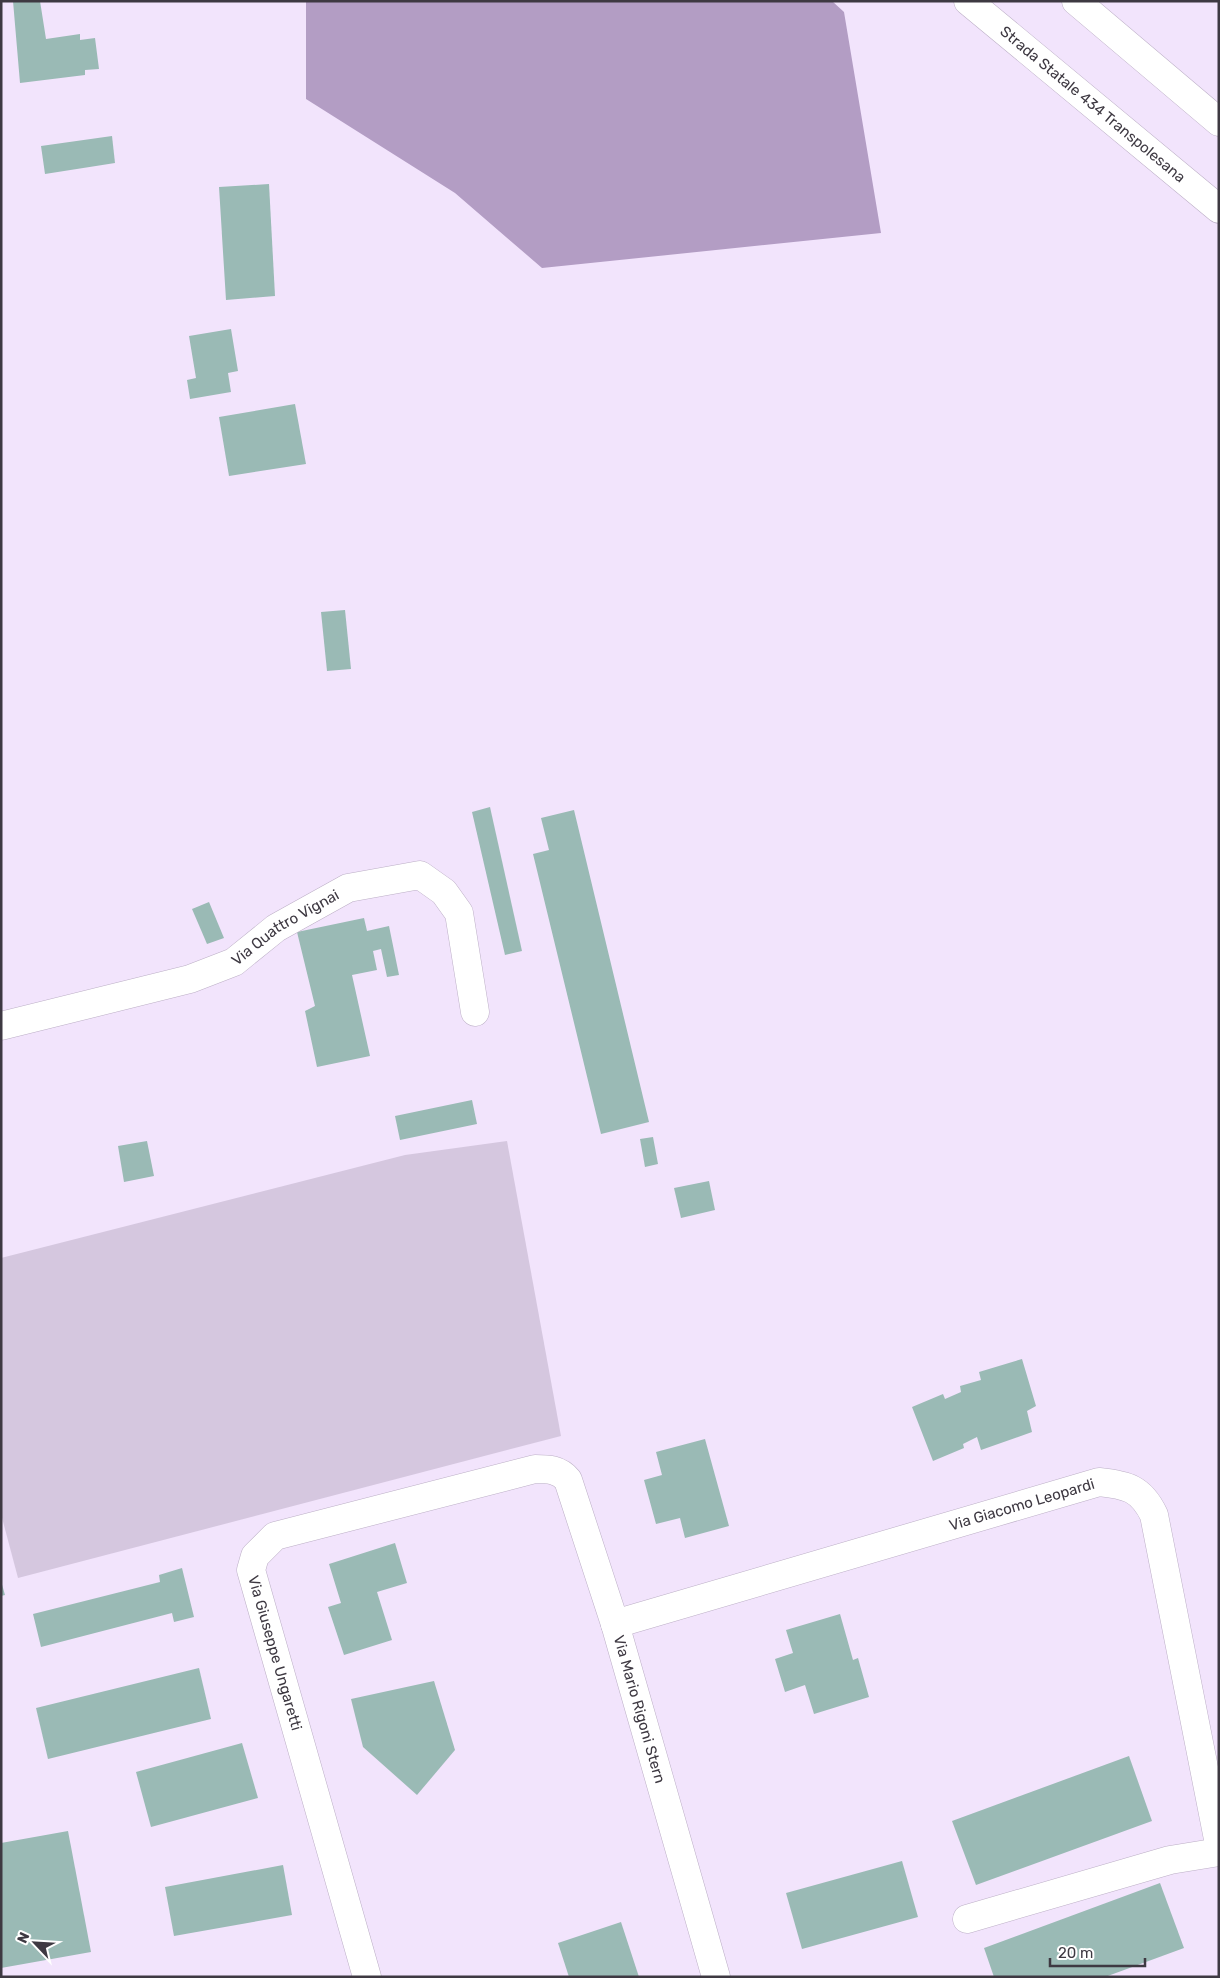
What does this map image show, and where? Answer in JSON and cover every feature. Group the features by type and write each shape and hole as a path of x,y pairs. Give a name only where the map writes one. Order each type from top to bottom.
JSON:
{"main road":[{"name":"Strada Statale 434 Transpolesana","path":"968,1 1219,209"},
{"path":"1076,1 1219,122"},
{"name":"Via Quattro Vignai","path":"1,1026 190,979 234,962 276,928 348,888 420,875 444,892 459,913 475,1012"},
{"name":"Via Mario Rigoni Stern","path":"535,1469 549,1469 563,1473 568,1480 615,1624 716,1977"},
{"name":"Via Giuseppe Ungaretti","path":"367,1977 251,1570 254,1556 275,1536 535,1469"},
{"name":"Via Giacomo Leopardi","path":"615,1624 1099,1482 1120,1485 1140,1493 1148,1502 1154,1515 1219,1844"},
{"path":"967,1919 1170,1860 1219,1852"}],"shaded area":[{"path":"306,1 832,1 844,12 881,233 542,268 455,193 306,99"},
{"path":"507,1141 561,1436 18,1578 1,1514 1,1258 405,1155"}],"building":[{"path":"13,1 40,1 46,39 80,34 80,40 95,38 99,69 85,70 85,75 20,83"},
{"path":"112,136 115,163 45,174 41,146"},
{"path":"269,184 275,296 226,300 219,187"},
{"path":"231,329 238,371 228,373 231,392 190,399 187,380 196,378 189,336"},
{"path":"295,404 306,464 229,476 219,417"},
{"path":"345,610 351,669 327,671 321,612"},
{"path":"490,807 522,951 505,955 472,812"},
{"path":"574,810 649,1122 601,1134 533,854 549,850 541,818"},
{"path":"209,902 224,938 207,944 192,909"},
{"path":"364,918 367,931 389,926 399,975 387,977 381,949 373,951 377,970 352,975 370,1056 317,1067 305,1011 315,1006 297,932"},
{"path":"472,1100 477,1124 400,1140 395,1116"},
{"path":"653,1137 658,1164 645,1167 640,1139"},
{"path":"147,1141 154,1176 124,1182 118,1146"},
{"path":"709,1181 715,1210 681,1218 674,1188"},
{"path":"1022,1359 1036,1406 1027,1411 1032,1432 981,1450 977,1437 963,1444 964,1448 933,1461 912,1407 943,1394 945,1399 961,1392 960,1386 981,1380 979,1372"},
{"path":"705,1439 729,1526 685,1538 680,1518 656,1524 644,1480 662,1475 656,1452"},
{"path":"395,1543 407,1583 377,1592 392,1640 344,1655 328,1607 341,1603 329,1564"},
{"path":"182,1568 194,1617 174,1622 172,1613 41,1647 33,1614 160,1582 159,1575"},
{"path":"1,1581 5,1595 1,1596"},
{"path":"840,1614 853,1660 858,1658 869,1697 814,1714 805,1685 785,1692 775,1659 793,1653 786,1630"},
{"path":"199,1668 211,1719 48,1759 36,1708"},
{"path":"434,1681 455,1750 417,1795 363,1747 351,1699"},
{"path":"242,1743 258,1798 151,1827 136,1772"},
{"path":"1129,1756 1152,1821 976,1885 952,1821"},
{"path":"68,1831 91,1952 1,1968 1,1843"},
{"path":"902,1861 918,1917 802,1949 786,1893"},
{"path":"283,1865 292,1915 174,1936 165,1887"},
{"path":"1160,1883 1184,1948 1105,1977 994,1977 984,1948"},
{"path":"621,1922 639,1977 569,1977 558,1943"}]}
